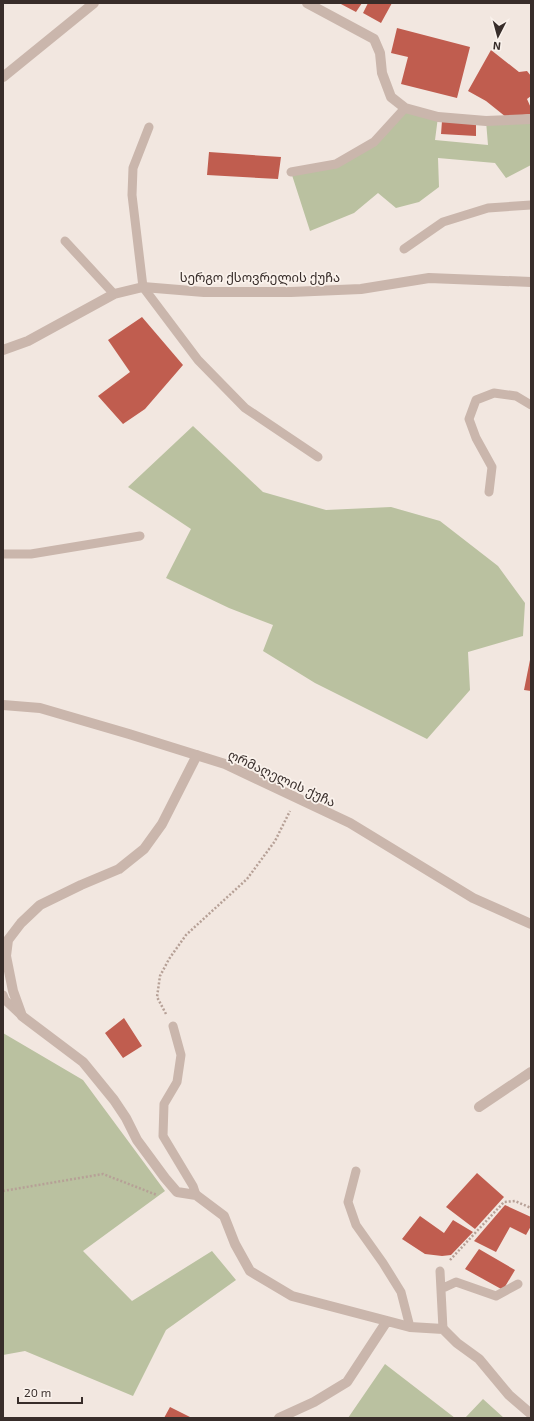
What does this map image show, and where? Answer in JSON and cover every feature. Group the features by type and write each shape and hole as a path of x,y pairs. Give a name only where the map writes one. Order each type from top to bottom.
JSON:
{"street":[{"path":"3,77 94,3"},
{"path":"307,3 374,40 380,53 382,73 391,97 405,108 438,118 486,121 531,119"},
{"name":"სერგო ქსოვრელის ქუჩა","path":"3,350 28,341 114,294 143,287 204,292 290,292 361,289 429,278 531,282"},
{"name":"ღრმაღელის ქუჩა","path":"3,705 40,708 225,764 350,823 473,898 531,924"},
{"path":"197,755 162,824 144,849 119,869 40,905 21,923 8,940 6,956 13,992 22,1016 83,1062 114,1100 126,1118 137,1140 177,1192 196,1195 224,1216 235,1244 250,1271 292,1296 410,1327 443,1329 457,1343 479,1359 509,1395 531,1414"},
{"path":"480,1106 531,1072"},
{"path":"279,1418 314,1402 347,1382 387,1321"}],"lane":[{"path":"291,172 336,164 374,142 405,108"},
{"path":"149,126 133,168 132,195 143,287 198,360 245,408 318,457"},
{"path":"404,249 443,222 488,208 531,205"},
{"path":"65,241 114,294"},
{"path":"489,492 492,467 476,438 469,419 476,400 494,393 516,396 531,405"},
{"path":"3,554 31,554 140,536"},
{"path":"3,995 5,1000 22,1016"},
{"path":"173,1026 181,1056 177,1082 164,1104 163,1136 193,1186 196,1195"},
{"path":"356,1171 348,1202 356,1225 383,1263 401,1292 410,1327"},
{"path":"440,1271 443,1329"},
{"path":"441,1289 456,1282 496,1296 518,1284"}],"path":[{"path":"173,1026 157,997 160,976 169,959 186,936 247,879 276,841 296,798"},
{"path":"3,1191 103,1174 162,1196"},
{"path":"440,1271 504,1202 515,1201 531,1208"}],"green space":[{"path":"405,108 438,117 435,140 488,145 486,121 531,119 531,165 506,178 495,163 438,158 439,187 419,202 396,208 378,193 354,213 310,231 291,172 336,164 374,142"},
{"path":"193,426 263,492 326,510 391,507 440,521 498,566 525,603 523,636 468,652 470,690 427,739 315,683 263,651 273,625 229,608 166,578 191,529 128,487"},
{"path":"3,1033 83,1080 165,1191 83,1251 132,1301 212,1251 236,1280 166,1330 133,1396 25,1351 3,1355"},
{"path":"385,1364 455,1418 348,1418"},
{"path":"483,1399 504,1418 465,1418"}],"building":[{"path":"339,3 362,3 356,12"},
{"path":"368,3 392,3 381,23 363,13"},
{"path":"397,28 470,47 457,98 401,84 408,57 391,53"},
{"path":"491,50 519,72 527,71 531,76 531,96 527,99 531,108 531,114 506,117 486,101 468,91"},
{"path":"442,121 476,124 476,136 441,134"},
{"path":"209,152 281,157 278,179 207,175"},
{"path":"142,317 183,365 145,409 123,424 98,396 130,372 108,340"},
{"path":"531,660 531,691 524,690"},
{"path":"124,1018 142,1046 123,1058 105,1033"},
{"path":"477,1173 504,1197 475,1229 446,1207"},
{"path":"505,1205 531,1217 531,1226 526,1235 510,1227 496,1252 474,1241"},
{"path":"420,1216 444,1233 453,1220 473,1232 451,1255 442,1256 425,1254 402,1239"},
{"path":"479,1249 515,1270 503,1290 465,1269"},
{"path":"170,1407 192,1418 164,1418"}]}
